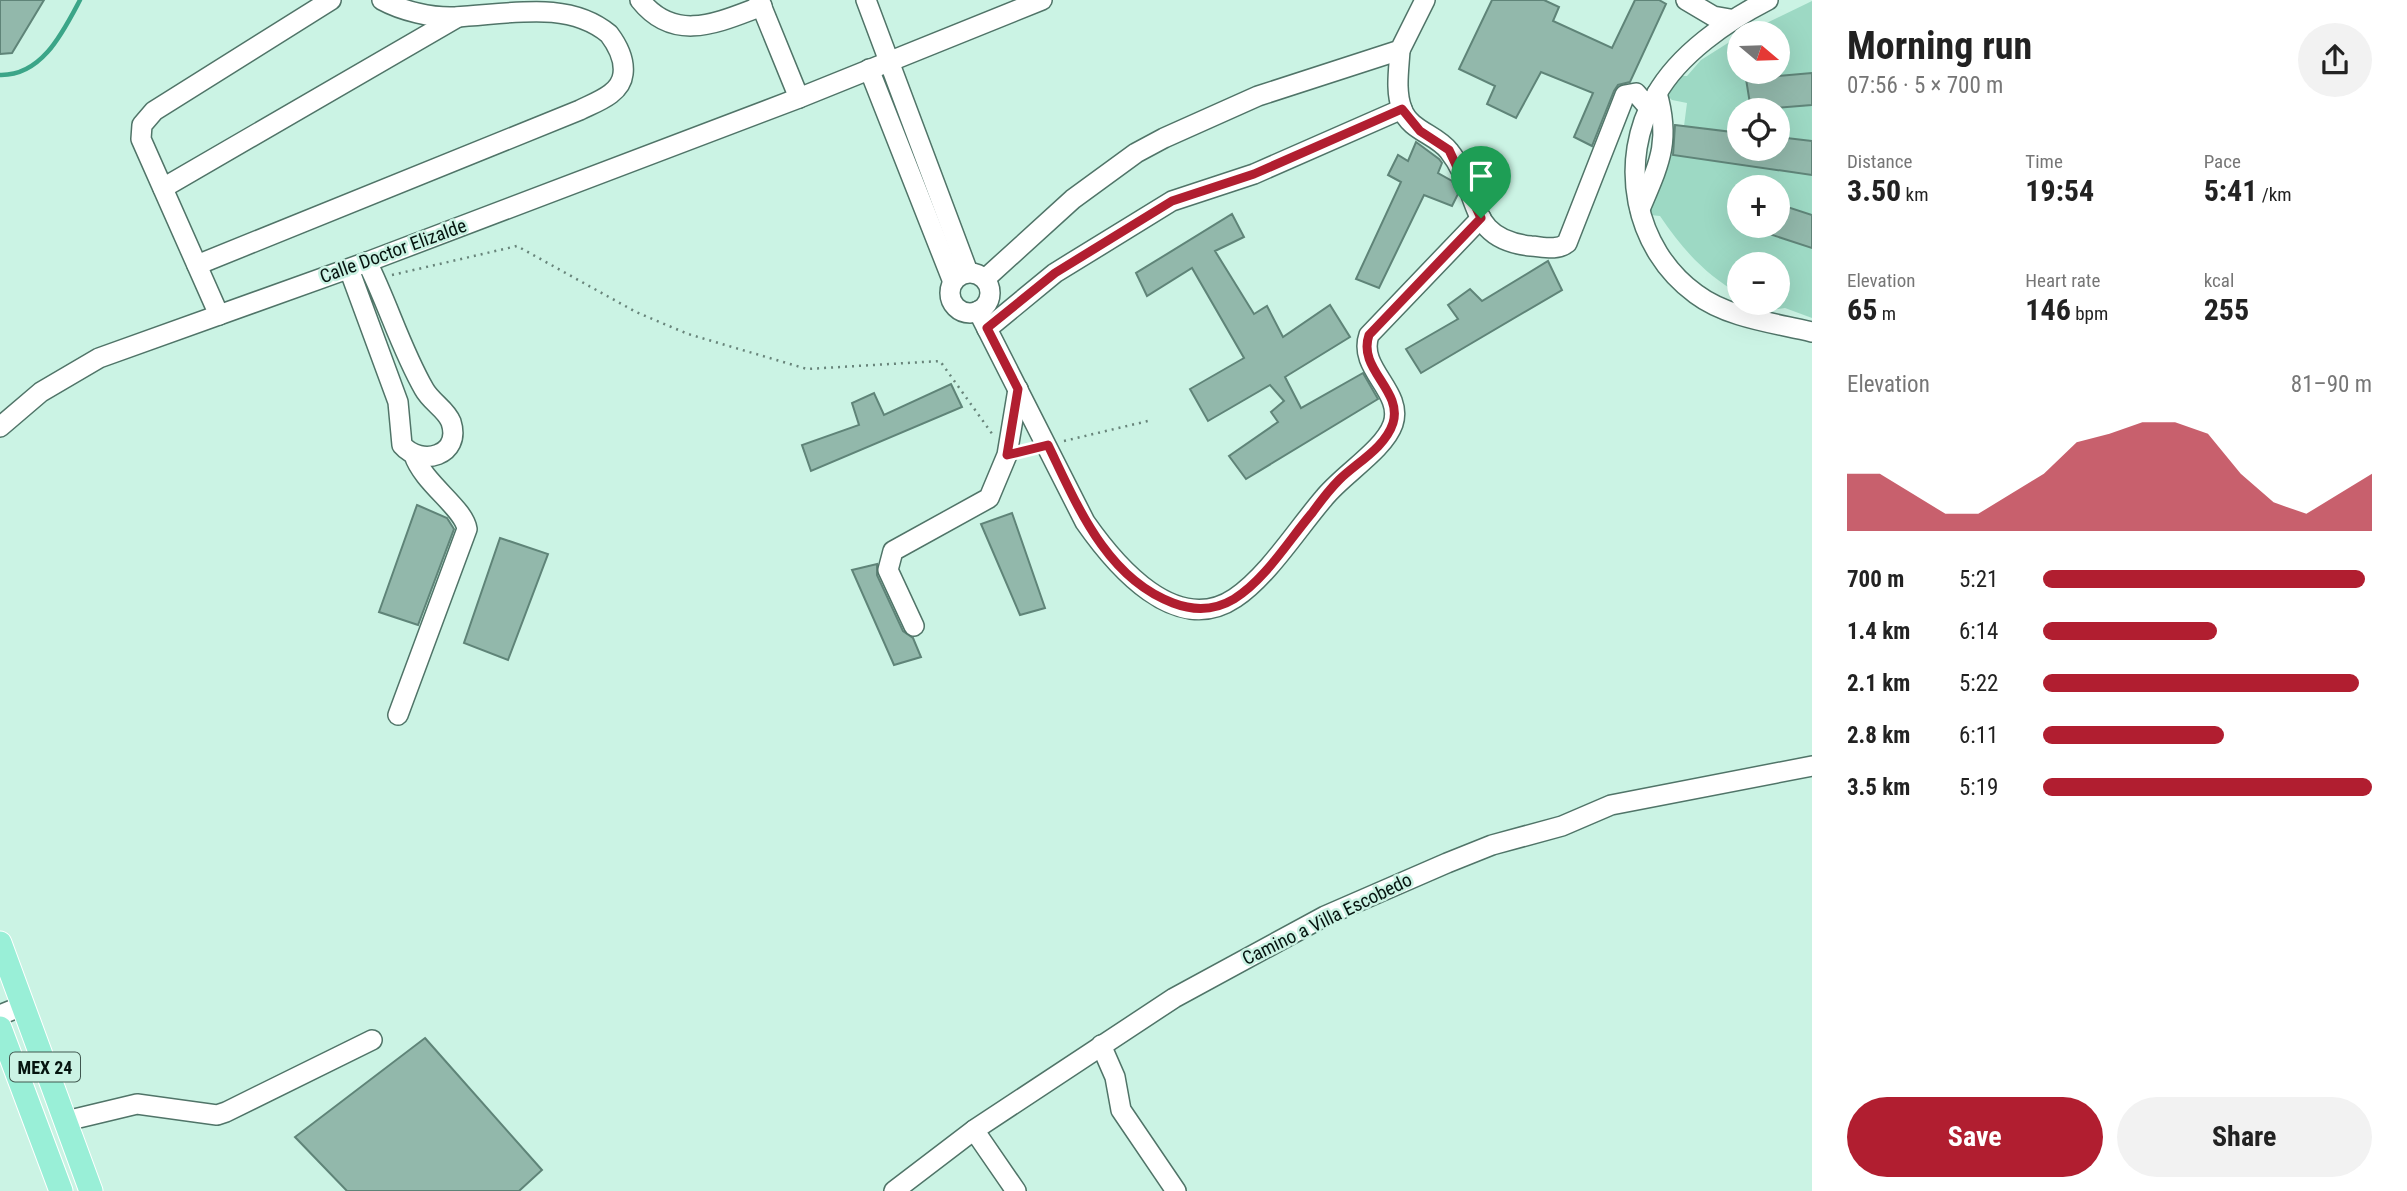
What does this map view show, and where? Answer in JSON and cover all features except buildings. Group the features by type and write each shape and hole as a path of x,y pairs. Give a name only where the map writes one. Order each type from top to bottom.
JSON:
{"main road":[{"name":"MEX 24","path":"0,943 91,1191"},
{"name":"MEX 24","path":"0,1028 61,1191"}],"street":[{"path":"219,315 141,139 142,125 148,117 331,0"},
{"path":"197,265 580,110 614,92 621,83 624,67 617,45 594,16 576,5 535,2 458,17 428,16 382,0"},
{"path":"640,0 659,18 700,28 760,3 799,98"},
{"path":"866,0 969,278"},
{"name":"Calle Doctor Elizalde","path":"0,427 41,392 92,362 219,315 364,270 1042,0"},
{"path":"1425,0 1400,50 1398,95 1402,109 1420,131 1449,150 1481,218 1493,234 1503,241 1551,248 1563,246 1572,236 1625,95 1636,93 1653,100 1665,122 1664,144 1639,214 1657,253 1699,296 1750,318 1812,332"},
{"path":"1686,0 1713,16 1730,19"},
{"path":"1653,100 1683,59 1730,19 1768,0"},
{"path":"163,188 458,17"},
{"path":"1400,50 1258,96 1136,153 969,278 950,295 955,306 983,320 1085,522 1104,549 1140,584 1163,599 1192,609 1214,607 1234,599 1269,564 1338,481 1388,433 1393,424 1393,407 1369,362 1366,345 1369,335 1481,218"},
{"path":"869,69 969,278 990,297 983,320"},
{"path":"983,320 1172,201 1254,174 1402,109"},
{"path":"364,270 425,392 449,417 453,435 443,453 433,458 414,455"},
{"path":"364,270 378,346 398,402 402,445 414,455 424,476 464,519 467,529 398,715"},
{"path":"378,346 399,337"},
{"path":"392,385 417,375"},
{"path":"914,626 888,570 893,551 980,506 993,492 1007,455 1018,389"},
{"name":"Camino a Villa Escobedo","path":"894,1191 974,1130 1101,1045 1174,998 1291,932 1447,863 1505,841 1562,826 1611,805 1812,766"},
{"path":"0,1015 22,1006"},
{"path":"66,1121 137,1104 217,1115 372,1040"},
{"path":"1101,1045 1115,1077 1121,1110 1176,1191"},
{"path":"974,1130 1016,1191"}],"path":[{"path":"364,270 517,246 636,312 688,334 807,369 940,361 1007,455"},
{"path":"1048,445 1148,421"}],"green space":[{"path":"1812,1 1812,73 1790,75 1790,21 1771,21"},
{"path":"1727,44 1727,84 1748,84 1749,98 1727,98 1727,131 1684,126 1687,103 1672,100 1665,94 1672,76 1687,76 1701,60"},
{"path":"1812,105 1812,141 1790,138 1790,107"},
{"path":"1665,154 1812,175 1812,215 1790,208 1790,175 1727,175 1727,238 1779,238 1812,248 1812,318 1790,310 1790,252 1727,252 1727,286 1695,260 1660,216 1650,215 1652,191"}],"waterway":[{"path":"0,75 15,73 39,60 58,38 80,0"}],"route":[{"path":"1402,109 1420,131 1449,150 1481,218 1369,335 1367,357 1393,407 1393,424 1388,433 1338,481 1269,564 1234,599 1207,609 1192,609 1153,594 1104,549 1085,522 1048,445 1007,455 1018,389 987,328 1055,273 1172,201 1254,174 1402,109"}]}
